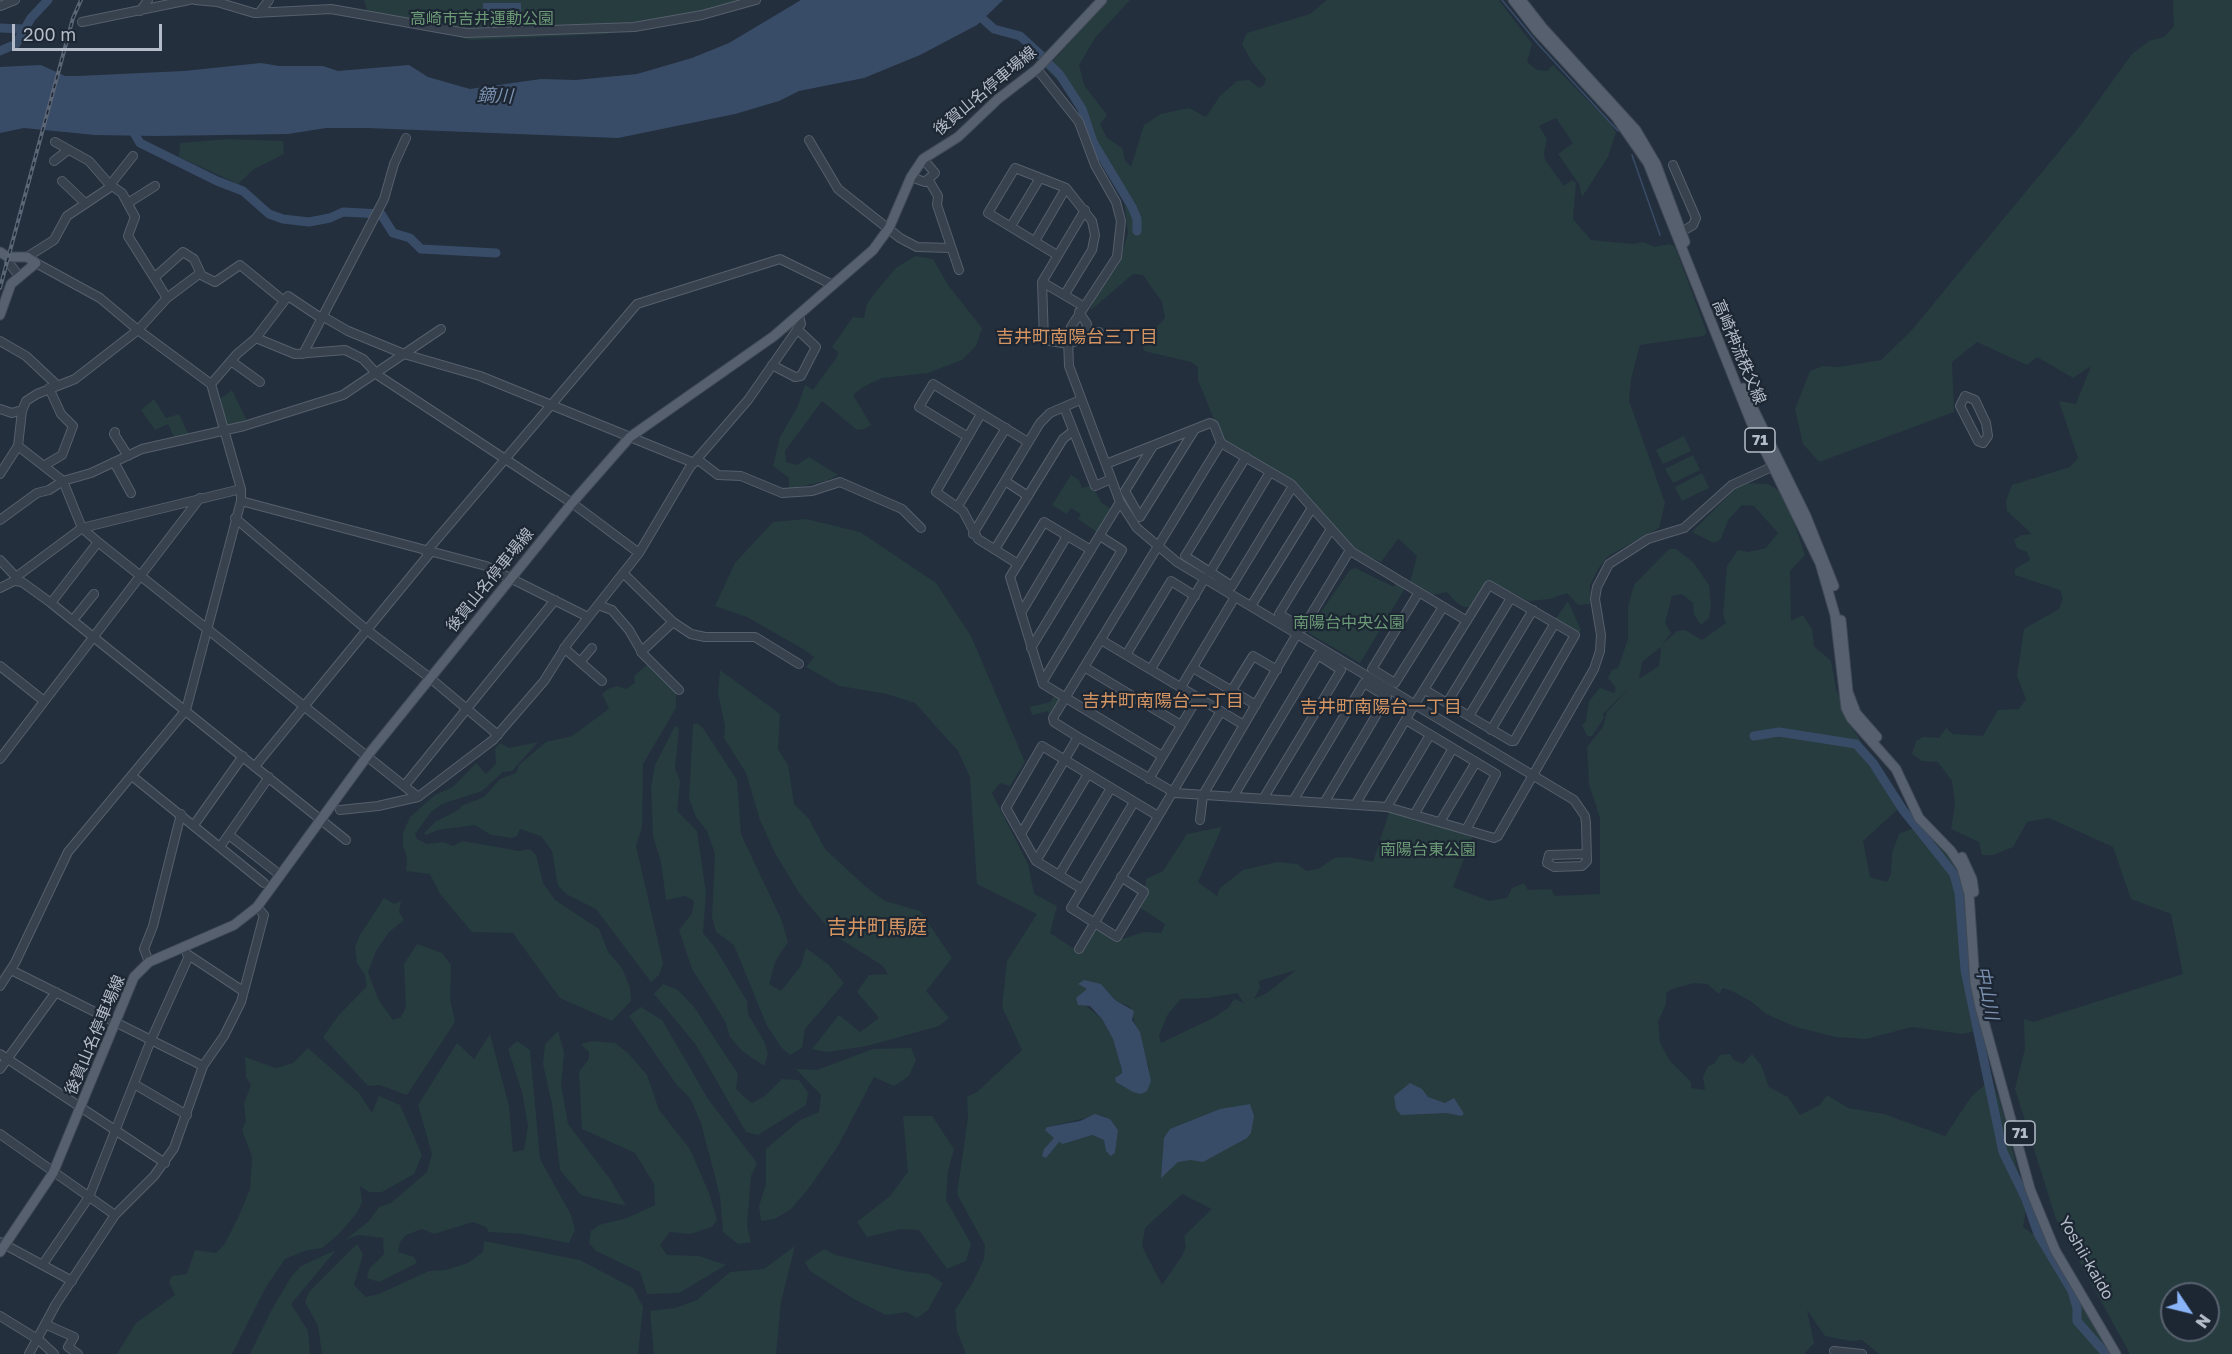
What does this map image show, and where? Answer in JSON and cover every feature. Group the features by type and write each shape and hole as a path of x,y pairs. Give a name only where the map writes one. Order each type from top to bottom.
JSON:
{"main road":[{"name":"後賀山名停車場線","path":"1,1246 53,1173 134,977 149,962 234,925 257,907 368,755 572,503 630,437 774,336 873,250 889,228 911,177 923,159 958,138 998,99 1037,69 1102,0"},
{"name":"高崎神流秩父線","path":"1513,0 1537,31 1616,117 1637,144 1648,164 1737,377 1830,574 1840,615 1848,692 1852,704 1895,758 1923,814 1963,857 1970,873 1972,894"},
{"name":"高崎神流秩父線","path":"1521,0 1542,27 1636,130 1656,164 1678,234"},
{"path":"0,315 8,290 19,276 36,263 27,257 4,259"},
{"name":"Yoshii-kaido","path":"1972,894 1975,983 2030,1189 2055,1250 2116,1354"},
{"name":"Yoshii-kaido","path":"1972,894 1985,1007 2035,1188 2060,1247 2107,1324 2122,1354"}],"street":[{"path":"0,6 15,0"},
{"path":"140,11 148,0"},
{"path":"82,22 189,0"},
{"path":"195,0 217,2 243,12 331,9 466,33 640,26 702,15 756,0"},
{"path":"259,13 269,0"},
{"path":"1037,69 1079,122 1095,165 1116,202 1121,221 1117,257 1081,309 1071,327 1068,344 1069,366 1080,400 1120,502 1137,528 1156,546 1207,575 1232,586 1293,486"},
{"path":"303,354 376,214 406,138"},
{"path":"809,140 838,189 889,228 916,247 951,248"},
{"path":"55,142 89,161 110,185 122,193 135,220 128,236 167,298"},
{"path":"54,161 68,150"},
{"path":"27,257 54,240 67,216 110,185 133,156"},
{"path":"911,177 925,182 935,173 923,159"},
{"path":"1673,165 1696,218 1693,225 1678,234"},
{"path":"1057,255 988,213 1015,168 1066,188 1085,210 1094,226 1094,243 1065,294"},
{"path":"1011,226 1040,178"},
{"path":"928,179 938,196 937,205 959,270"},
{"path":"62,181 85,203"},
{"path":"128,203 155,186"},
{"path":"1035,241 1066,188"},
{"path":"1085,210 1042,282 1044,340 1068,344 1099,332"},
{"path":"155,277 183,252 194,259 201,274 216,282 240,265 284,301"},
{"path":"4,259 19,276"},
{"path":"256,765 503,460 637,303 780,259 833,285"},
{"path":"0,986 11,970 68,852 186,710 241,501 241,489 211,384 138,330 92,292 65,281 36,263"},
{"path":"0,474 18,446 22,410 30,397 75,379 138,330 167,298 201,274"},
{"path":"1042,282 1065,294 1081,309 1087,324 1084,338"},
{"path":"211,384 256,338 288,296 348,331 404,354 480,376 630,437 696,461 718,475 741,476 782,493 812,491 840,482 902,509 921,528"},
{"path":"340,810 378,806 418,797 498,735 544,681 564,648 639,553 696,461 748,400 801,324 799,316"},
{"path":"0,520 37,493 152,447 225,431 343,394 441,329"},
{"path":"772,366 795,377 801,376 816,347 797,329"},
{"path":"774,336 782,352"},
{"path":"256,338 288,351 303,354 345,350 363,359 376,374 503,460 572,503 639,553"},
{"path":"0,341 26,356 53,387 61,414 73,426 62,455 45,465"},
{"path":"231,361 260,382"},
{"path":"968,437 919,407 933,384 1029,442"},
{"path":"1965,396 1975,400 1986,423 1988,436 1983,443 1978,441 1967,419 1960,406 1965,396"},
{"path":"974,534 1044,419 1080,400"},
{"path":"1064,407 1095,486 1111,479"},
{"path":"0,409 12,413 22,410"},
{"path":"981,414 936,492 963,511 974,534 1018,564"},
{"path":"1106,464 1213,424 1221,444 1293,486 1350,550 1467,621"},
{"path":"958,506 1006,428"},
{"path":"1153,446 1125,491 1140,517 1195,429"},
{"path":"996,549 1063,439 1073,431"},
{"path":"115,432 114,434 128,456"},
{"path":"1221,444 1156,546 1053,718 1054,722 1172,792 1387,807 1494,838 1594,669 1600,651 1601,636 1595,599 1597,587 1609,564 1648,539 1684,528 1732,485 1777,465"},
{"path":"18,446 63,481 82,528 418,797"},
{"path":"1246,457 1185,556 1235,597 1533,775 1579,805 1586,823 1587,861 1582,866 1554,867 1547,863 1549,855 1586,854"},
{"path":"114,462 131,493"},
{"path":"1151,669 1270,472"},
{"path":"1005,481 1028,496"},
{"path":"0,588 82,528 241,489"},
{"path":"0,759 200,498"},
{"path":"241,501 486,566 588,617"},
{"path":"1031,648 1120,502"},
{"path":"1251,606 1312,508"},
{"path":"235,518 367,630 430,678 498,735"},
{"path":"1091,550 1044,522 1010,579 1043,684 1162,756"},
{"path":"1331,529 1279,614 1303,628 1350,550"},
{"path":"1020,613 1067,536"},
{"path":"1042,681 1122,550 1100,536"},
{"path":"51,603 98,542"},
{"path":"0,560 15,579 73,620 321,817 346,840"},
{"path":"623,573 673,622 696,636 762,639 799,664"},
{"path":"1126,655 1171,581 1195,596"},
{"path":"1355,805 1415,704 1490,585 1576,637 1514,741 1491,730 1425,690"},
{"path":"1419,592 1372,669 1395,683 1443,607"},
{"path":"73,620 94,594"},
{"path":"1181,687 1235,597"},
{"path":"1447,703 1511,598"},
{"path":"405,785 555,600"},
{"path":"598,605 612,610 641,652 679,690"},
{"path":"1469,716 1533,610"},
{"path":"641,652 673,622"},
{"path":"1491,730 1555,623"},
{"path":"1200,820 1203,795 1298,634"},
{"path":"1101,640 1244,725"},
{"path":"564,648 602,681"},
{"path":"580,662 592,648"},
{"path":"1233,797 1318,655 1341,670 1263,799"},
{"path":"1232,690 1253,656 1277,670"},
{"path":"0,666 44,701"},
{"path":"1084,667 1181,724"},
{"path":"1193,668 1256,705"},
{"path":"1293,801 1364,683 1387,697 1324,803"},
{"path":"1149,779 1198,697"},
{"path":"1080,949 1221,711"},
{"path":"1406,720 1496,774 1497,778 1466,830"},
{"path":"1387,807 1430,735"},
{"path":"1021,834 1078,737"},
{"path":"1082,889 1036,861 1007,805 1041,746 1158,816"},
{"path":"1414,815 1453,748"},
{"path":"194,825 243,756"},
{"path":"1440,822 1476,762"},
{"path":"1036,861 1088,774"},
{"path":"132,776 264,883"},
{"path":"220,847 269,777"},
{"path":"1059,875 1111,788"},
{"path":"1121,877 1144,892 1117,937 1071,908 1134,802"},
{"path":"149,962 144,949 153,926 181,814"},
{"path":"229,835 280,875"},
{"path":"29,1354 72,1281 115,1215 165,1163 181,1134 202,1066 239,1008 264,915 257,907"},
{"path":"178,949 243,991"},
{"path":"43,1264 89,1197 151,1040 189,956"},
{"path":"11,970 202,1066"},
{"path":"0,1069 4,1057 56,992"},
{"path":"4,1057 165,1163"},
{"path":"134,1084 187,1115"},
{"path":"0,1134 115,1215"},
{"path":"1,1246 43,1264 72,1281"},
{"path":"0,1316 39,1340 54,1354"},
{"path":"47,1325 74,1336 68,1347 78,1354"},
{"path":"1834,1351 1862,1354"}],"green space":[{"name":"高崎市吉井運動公園","path":"364,0 763,0 734,9 607,30 608,34 470,40 456,36 456,33 370,20"},
{"path":"1108,0 1130,0 1095,38 1079,65 1084,85 1107,115 1100,124 1107,138 1122,148 1125,160 1131,167 1144,125 1161,114 1189,108 1206,117 1220,96 1237,81 1249,80 1259,88 1264,85 1266,79 1252,62 1242,44 1247,33 1310,14 1327,0 1499,0 1532,44 1527,62 1537,70 1547,71 1553,65 1610,123 1616,132 1608,157 1582,197 1579,184 1558,154 1573,143 1556,118 1539,126 1547,139 1545,160 1564,186 1572,180 1576,183 1573,219 1591,240 1633,244 1643,242 1655,247 1670,244 1675,247 1707,333 1703,336 1640,345 1631,379 1629,401 1665,503 1659,528 1608,556 1598,569 1590,585 1591,604 1578,605 1567,593 1550,599 1528,601 1490,582 1472,607 1464,607 1457,603 1447,592 1432,595 1410,582 1417,556 1400,540 1398,539 1381,562 1350,547 1295,484 1222,439 1198,380 1198,367 1191,362 1144,351 1142,343 1165,318 1162,302 1143,275 1133,274 1090,311 1095,297 1119,264 1128,233 1124,200 1112,178 1103,153 1066,88 1046,69"},
{"path":"2173,0 2232,0 2232,1354 2130,1354 2056,1219 2015,1089 2025,1049 2024,1019 2033,1022 2183,974 2171,914 2131,899 2113,847 2049,818 2027,822 2013,847 1993,855 1982,855 1979,842 1951,829 1955,804 1952,781 1938,762 1922,761 1912,754 1916,741 1923,737 1939,738 1946,728 1953,734 1983,736 1998,710 2019,709 2026,699 2017,676 2024,629 2059,609 2063,598 2060,590 2015,575 2015,569 2030,560 2027,552 2017,548 2014,540 2021,535 2032,534 2007,511 2006,501 2012,485 2070,467 2078,458 2059,401 2076,404 2091,366 2073,378 2037,357 2027,365 1977,342 1952,362 1954,412 1819,462 1803,444 1795,409 1810,371 1823,366 1839,367 1881,360 1911,331 2080,126 2132,54 2149,41 2164,37 2174,26"},
{"path":"228,139 283,141 284,154 254,169 238,184 179,157 180,143"},
{"path":"915,256 933,259 948,285 982,328 976,346 962,360 928,373 882,378 863,387 853,395 871,425 864,429 857,430 822,401 785,451 786,462 797,465 809,457 838,475 826,481 789,489 789,478 773,466 780,437 797,408 805,385 813,390 837,357 838,352 832,347 853,317 864,318 867,304 878,289 896,268"},
{"path":"232,390 248,423 226,429 217,401"},
{"path":"154,399 166,418 179,414 189,435 175,439 168,424 155,430 141,410"},
{"path":"1684,436 1691,451 1663,464 1656,450"},
{"path":"1693,455 1700,470 1673,483 1665,469"},
{"path":"1702,473 1709,488 1682,501 1675,487"},
{"path":"1071,475 1079,480 1082,488 1092,485 1101,502 1112,510 1098,533 1078,519 1081,514 1071,508 1067,514 1052,505"},
{"name":"南陽台東公園","path":"1747,483 1768,484 1780,491 1787,502 1805,555 1790,571 1791,621 1803,615 1812,629 1814,646 1831,661 1836,689 1850,725 1861,741 1868,764 1887,788 1898,809 1863,841 1870,877 1887,882 1891,874 1892,853 1899,834 1919,826 1948,852 1965,889 1974,999 1980,1030 1962,1034 1912,1027 1866,1039 1836,1037 1796,1027 1766,1014 1752,1002 1732,991 1723,988 1719,994 1707,984 1694,983 1666,993 1666,1004 1658,1022 1660,1043 1670,1061 1691,1082 1691,1088 1705,1090 1703,1077 1708,1066 1714,1064 1720,1055 1730,1054 1734,1060 1743,1064 1752,1054 1761,1065 1769,1087 1788,1097 1800,1115 1820,1105 1827,1095 1848,1108 1884,1114 1945,1136 1971,1097 1991,1079 1999,1099 2020,1178 2026,1209 2023,1227 2045,1243 2111,1354 1879,1354 1862,1340 1851,1341 1825,1336 1807,1310 1814,1343 1804,1354 966,1354 957,1331 955,1310 972,1284 984,1259 985,1245 957,1194 968,1118 967,1097 977,1092 1022,1050 1002,1007 1007,961 1037,914 977,884 970,777 958,751 915,703 887,694 840,686 806,667 814,657 803,649 747,617 715,606 735,563 773,522 806,519 860,532 936,583 971,636 1025,762 1010,786 1000,783 992,793 1028,864 1034,894 1057,906 1050,933 1076,950 1097,930 1119,940 1144,932 1161,933 1165,924 1139,907 1145,891 1146,879 1163,871 1187,834 1222,827 1198,882 1217,896 1220,888 1243,870 1277,862 1297,864 1307,871 1318,869 1334,858 1348,857 1373,862 1390,810 1474,834 1453,887 1489,901 1507,898 1512,888 1524,883 1528,890 1551,889 1555,896 1600,894 1600,818 1589,784 1587,747 1603,727 1607,712 1632,685 1603,714 1604,718 1592,736 1587,736 1582,725 1586,721 1589,701 1600,688 1614,693 1616,688 1608,678 1612,670 1618,668 1628,639 1628,607 1634,585 1669,549 1676,549 1693,562 1709,585 1711,607 1709,618 1701,625 1694,614 1693,603 1682,594 1672,596 1665,623 1671,633 1662,645 1677,631 1685,630 1702,640 1726,623 1723,615 1727,566 1738,550 1749,552 1766,548 1778,533 1754,506 1742,505 1728,520 1721,539 1714,543 1692,532 1736,488","holes":["1661,647 1659,666 1639,679 1642,662","1296,970 1267,993 1254,999 1260,988 1259,981","1078,984 1101,984 1115,1000 1130,1007 1149,1070 1117,1076 1122,1073 1122,1070 1113,1039 1102,1019 1084,1004 1087,989","1237,993 1244,1003 1234,999 1229,1007 1215,1017 1161,1043 1159,1035 1168,1014 1181,999","1099,1115 1110,1119 1118,1130 1115,1153 1111,1156 1104,1140 1092,1135 1063,1144 1059,1142 1044,1149 1054,1138 1047,1127","1182,1194 1212,1209 1184,1236 1186,1247 1182,1256 1162,1285 1142,1246 1145,1228"]},
{"name":"南陽台中央公園","path":"1355,568 1394,587 1396,583 1405,588 1360,663 1307,632 1350,570"},
{"path":"1568,601 1581,630 1577,636 1554,621"},
{"path":"648,664 676,692 676,708 643,764 642,827 636,846 663,963 659,975 651,982 596,909 568,895 558,886 552,851 541,836 520,829 517,836 512,838 491,835 475,825 438,830 426,835 424,833 435,822 460,809 461,806 484,797 500,779 516,773 519,765 546,742 572,736 606,711 609,708 602,694 617,686 626,689 635,683 634,676"},
{"path":"720,670 780,714 778,749 788,765 794,804 809,819 825,849 866,887 885,901 920,911 952,958 926,991 949,1018 939,1026 867,1046 827,1052 812,1049 839,1015 860,1032 879,1018 857,992 869,975 888,974 883,966 834,935 799,893 775,853 760,820 746,773 724,738 725,726 718,693"},
{"path":"1055,694 1060,701 1050,718 1048,711 1032,715 1030,707 1050,702"},
{"path":"697,723 703,728 737,780 741,834 781,919 788,942 776,960 769,984 781,991 801,966 806,948 829,965 844,983 805,1029 802,1048 790,1055 782,1048 767,1026 734,945 716,932 712,917 715,854 707,831 696,817 689,798 693,724"},
{"path":"675,726 679,728 675,768 680,781 677,811 697,831 706,893 703,933 714,946 747,1001 748,1014 764,1041 768,1054 764,1066 742,1051 730,1037 725,1021 692,969 679,930 692,913 694,901 685,896 666,900 661,862 653,836 651,788 655,765"},
{"path":"538,742 512,771 503,772 482,791 442,804 431,812 415,834 417,839 427,844 443,842 453,846 463,841 519,851 530,849 536,855 543,883 555,900 599,929 608,952 622,968 630,988 631,1001 612,1021 560,998 513,933 472,932 440,894 430,874 406,871 407,857 403,846 403,833 410,817 435,795 453,787 476,763 486,774 496,764 495,749 500,743 509,748"},
{"path":"384,898 394,904 401,901 399,912 404,920 389,932 376,951 368,972 378,999 393,1020 401,1017 406,1007 404,964 417,944 442,953 451,965 450,999 455,1022 407,1095 379,1085 368,1086 323,1037 338,1016 367,986 365,975 357,963 355,947 360,935"},
{"path":"663,984 678,990 694,1007 738,1074 736,1089 744,1097 752,1103 765,1096 782,1079 799,1080 808,1093 806,1105 758,1135 746,1132 696,1045 654,994"},
{"path":"641,1007 662,1020 708,1099 757,1163 751,1176 747,1226 751,1242 738,1244 723,1232 720,1196 701,1123 690,1098 676,1084 629,1016"},
{"path":"558,1031 564,1052 561,1085 568,1124 610,1179 626,1206 581,1195 560,1170 552,1104 543,1064 545,1044"},
{"path":"490,1034 509,1106 513,1152 524,1150 528,1126 522,1092 508,1049 517,1041 530,1050 540,1159 571,1215 575,1230 569,1243 523,1234 489,1232 486,1227 473,1222 434,1234 422,1229 406,1235 400,1242 398,1252 414,1257 417,1263 379,1282 367,1278 369,1269 384,1254 383,1238 358,1235 345,1240 369,1221 379,1207 391,1203 427,1172 432,1154 418,1105 457,1043 474,1059"},
{"path":"593,1041 615,1043 628,1053 647,1075 659,1110 690,1149 709,1193 717,1220 712,1227 690,1234 670,1232 660,1245 667,1255 699,1256 726,1265 679,1293 647,1294 640,1272 596,1251 589,1243 591,1231 599,1225 627,1218 655,1205 654,1184 635,1153 582,1129 579,1072 589,1059 589,1052 581,1044"},
{"path":"308,1048 359,1093 372,1113 379,1096 400,1105 422,1155 414,1174 382,1192 369,1192 360,1186 362,1202 357,1213 338,1235 322,1248 307,1250 285,1259 266,1287 232,1354 117,1354 136,1323 175,1295 169,1282 172,1276 187,1274 195,1250 216,1253 224,1245 238,1218 250,1189 252,1157 242,1130 246,1121 244,1104 251,1085 246,1077 245,1057 276,1068 293,1063"},
{"path":"911,1048 916,1060 909,1076 894,1086 874,1077 838,1146 809,1188 791,1209 775,1219 761,1221 759,1206 766,1184 766,1149 800,1120 819,1112 821,1095 796,1069 817,1070 873,1049"},
{"path":"903,1116 932,1116 954,1149 948,1171 946,1200 971,1244 966,1261 947,1269 919,1230 900,1229 867,1237 857,1222 890,1196 908,1172"},
{"path":"484,1241 580,1260 633,1288 643,1307 638,1354 322,1354 318,1326 305,1302 309,1292 357,1244 363,1254 354,1285 366,1297 379,1294 429,1271 446,1270 468,1263 483,1252"},
{"path":"795,1246 781,1302 776,1354 654,1354 650,1311 675,1308 697,1300 730,1272 764,1269"},
{"path":"824,1249 836,1255 904,1271 929,1274 943,1283 928,1310 917,1318 906,1312 886,1315 854,1299 810,1271 805,1262"},
{"path":"336,1250 291,1304 308,1331 310,1354 250,1354 291,1277 301,1266"}],"water":[{"name":"鏑川","path":"801,0 1003,0 977,25 920,55 864,78 799,91 779,101 735,114 618,138 367,128 326,128 288,134 157,136 95,135 24,128 0,133 0,67 41,65 65,76 78,76 184,71 261,63 279,66 323,66 338,71 409,65 428,77 470,89 541,79 576,80 637,74 692,58 729,43"},
{"path":"483,3 521,3 521,18 483,19"},
{"path":"1084,980 1101,984 1115,1000 1134,1011 1132,1020 1140,1032 1151,1081 1147,1091 1141,1094 1133,1092 1116,1082 1115,1078 1122,1073 1122,1070 1113,1039 1102,1019 1090,1006 1078,1005 1076,998 1087,989 1078,984"},
{"path":"1410,1083 1422,1089 1428,1097 1445,1103 1454,1098 1464,1114 1461,1116 1447,1113 1401,1115 1396,1109 1394,1096"},
{"path":"1250,1104 1254,1116 1251,1133 1247,1138 1203,1162 1191,1160 1178,1162 1161,1178 1164,1138 1170,1129 1220,1109"},
{"path":"1095,1114 1110,1119 1118,1130 1115,1153 1111,1156 1106,1151 1104,1140 1092,1135 1063,1144 1059,1142 1046,1158 1042,1156 1044,1149 1054,1138 1045,1130 1047,1127 1080,1121"}],"waterway":[{"path":"0,51 16,44 31,18 48,0"},
{"path":"1502,0 1538,44 1618,131"},
{"path":"975,12 994,29 1020,36 1042,56"},
{"path":"0,28 24,29"},
{"path":"1049,64 1060,75 1082,109 1093,142 1132,207 1137,219 1137,231"},
{"path":"130,126 140,143 217,181 243,191 269,214 283,219 309,222 330,218 343,212 381,214 393,233 410,238 421,249 496,253"},
{"path":"1632,155 1660,235"},
{"name":"中山川","path":"1754,736 1779,732 1856,744 1873,763 1903,810 1954,874 1959,893 1965,970 2003,1152 2026,1199 2038,1234 2072,1291 2077,1308 2077,1321 2106,1354"}],"railway":[{"path":"0,288 73,18 81,0"}],"district":[{"name":"吉井町南陽台三丁目","path":"1077,337"},
{"name":"吉井町南陽台二丁目","path":"1163,701"},
{"name":"吉井町南陽台一丁目","path":"1381,707"},
{"name":"吉井町馬庭","path":"877,928"}]}
